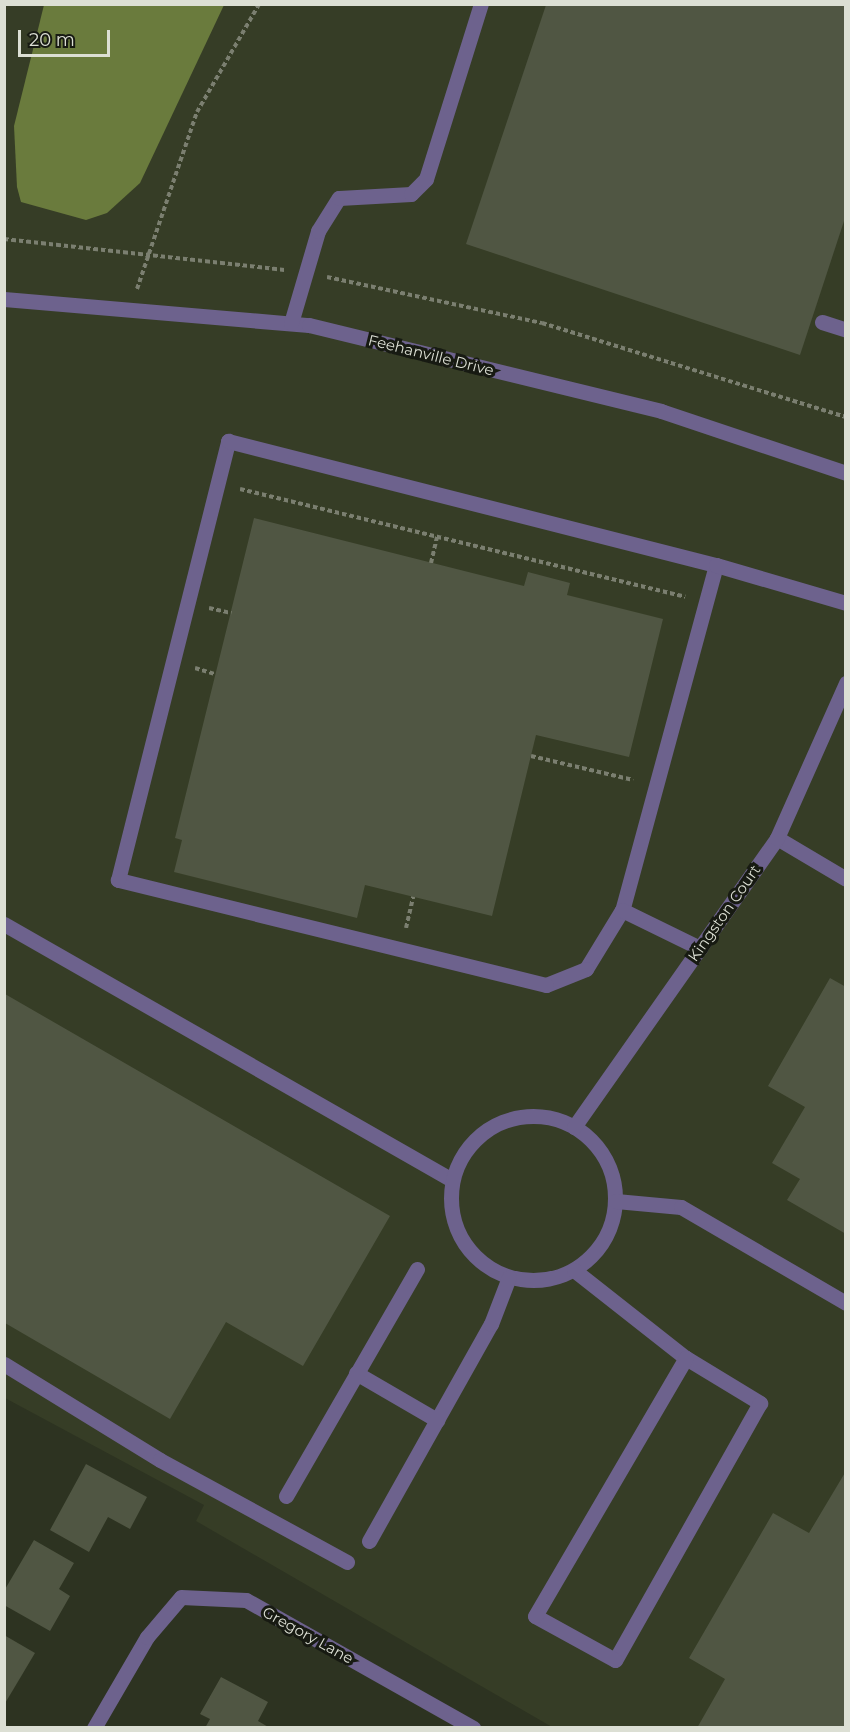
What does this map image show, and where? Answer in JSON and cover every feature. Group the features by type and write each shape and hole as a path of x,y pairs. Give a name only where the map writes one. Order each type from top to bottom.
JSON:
{"street":[{"path":"291,323 318,231 339,198 411,195 426,179 482,4"},
{"name":"Feehanville Drive","path":"4,299 291,323 661,411 846,473"},
{"path":"822,322 846,330"},
{"path":"716,565 621,910 586,969 546,985 118,880 228,441 716,565 846,603"},
{"name":"Kingston Court","path":"574,1127 777,838 846,683"},
{"path":"777,838 846,879"},
{"path":"621,910 700,948"},
{"path":"4,924 452,1180"},
{"path":"550,1118 574,1127 605,1158 616,1201 610,1229 595,1252 574,1270 531,1280 509,1277 487,1266 457,1229 452,1180 462,1157 499,1123 550,1118"},
{"path":"616,1201 681,1207 846,1303"},
{"path":"286,1497 417,1269"},
{"path":"574,1270 686,1358 760,1403 615,1660 535,1616 686,1358"},
{"path":"369,1541 490,1324 509,1277"},
{"path":"4,1364 160,1460 347,1562"},
{"path":"356,1373 436,1420"},
{"name":"Gregory Lane","path":"94,1728 147,1637 181,1597 246,1600 474,1728"}],"path":[{"path":"130,310 197,112 259,4"},
{"path":"4,239 149,252 306,274 542,323 846,417"},
{"path":"232,499 234,488 688,597 686,609"},
{"path":"431,563 437,537"},
{"path":"203,617 208,596"},
{"path":"206,607 231,613"},
{"path":"189,676 194,657"},
{"path":"192,667 215,674"},
{"path":"531,756 644,783"},
{"path":"401,950 413,897"}],"shaded area":[{"path":"4,5 845,5 845,1727 552,1727 196,1521 204,1505 5,1398"},
{"path":"44,5 224,5 140,183 107,213 86,220 21,202 17,187 14,126"}],"building":[{"path":"546,5 846,5 846,215 800,355 466,244"},
{"path":"254,518 524,586 528,572 570,583 567,595 663,619 629,757 536,735 492,916 365,885 357,918 174,872 182,840 175,838"},
{"path":"830,978 846,987 846,1234 787,1200 800,1179 772,1163 805,1107 768,1086"},
{"path":"5,994 390,1216 303,1366 226,1322 170,1419 5,1323"},
{"path":"86,1464 147,1497 130,1529 108,1517 89,1552 50,1530"},
{"path":"846,1471 846,1728 697,1728 725,1679 689,1658 773,1513 809,1533"},
{"path":"34,1540 74,1563 59,1589 70,1596 50,1631 4,1605 4,1591"},
{"path":"4,1635 35,1653 4,1705"},
{"path":"221,1677 268,1702 258,1721 270,1728 205,1728 210,1719 200,1714"}]}
